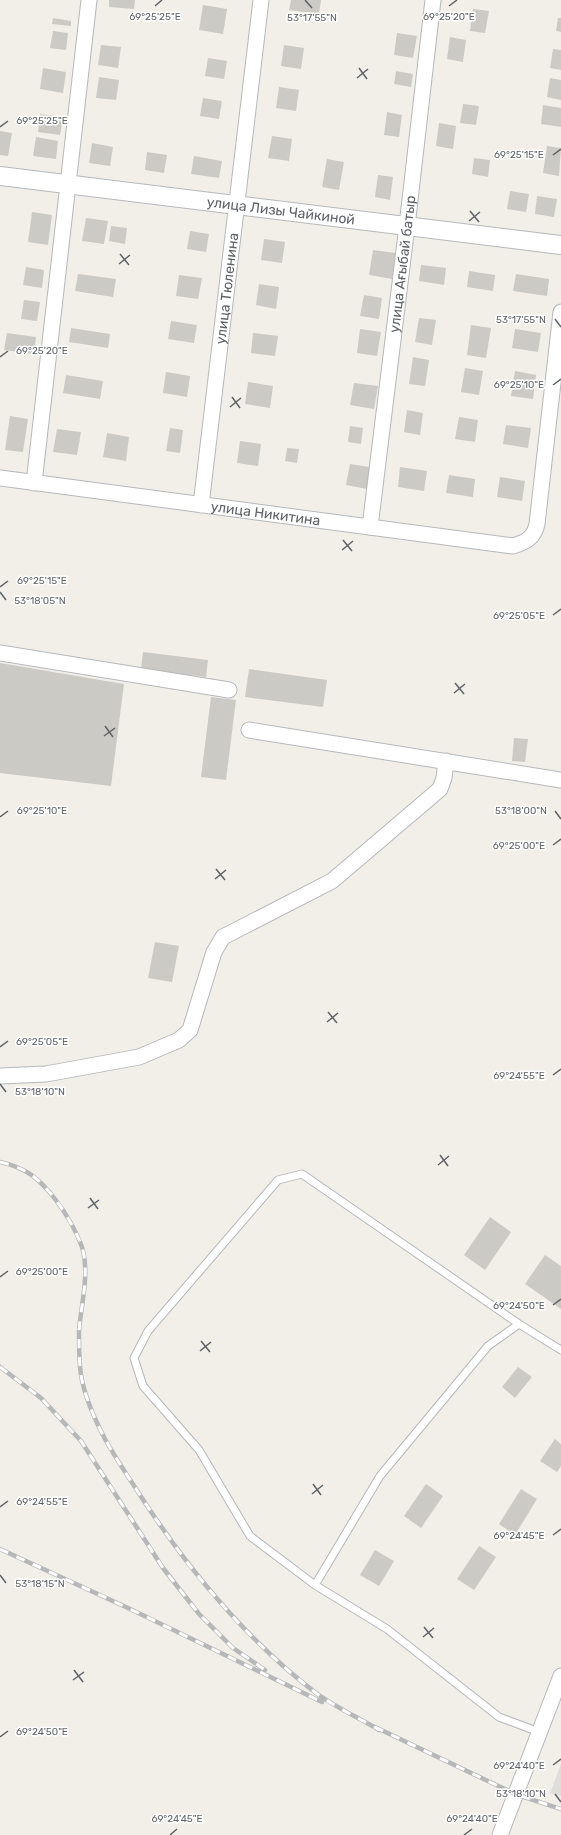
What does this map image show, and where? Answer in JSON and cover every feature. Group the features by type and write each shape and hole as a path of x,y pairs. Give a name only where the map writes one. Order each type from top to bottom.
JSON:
{"street":[{"path":"34,483 89,0"},
{"name":"улица Тюленина","path":"201,505 261,0"},
{"name":"улица Ағыбай батыр","path":"370,527 433,0"},
{"name":"улица Лизы Чайкиной","path":"0,176 561,245"},
{"name":"улица Никитина","path":"0,478 513,546 524,543 530,538 537,524 561,312"},
{"path":"0,653 229,690"},
{"path":"249,730 561,780"},
{"path":"0,1076 46,1074 139,1057 179,1040 190,1030 214,952 223,937 332,881 440,789 444,778 446,762"},
{"path":"500,1835 561,1676"}],"lane":[{"path":"540,1732 498,1717 387,1629 315,1585 250,1536 199,1450 143,1386 134,1358 148,1331 278,1180 302,1174 519,1324 561,1350"},
{"path":"315,1585 380,1476 488,1346 519,1324"}],"shaded area":[{"path":"561,1764 561,1796 550,1793"}],"building":[{"path":"109,0 135,0 134,9 109,7"},
{"path":"291,0 321,0 319,14 289,10"},
{"path":"203,5 227,9 223,34 199,30"},
{"path":"473,9 489,11 485,33 470,31"},
{"path":"53,18 71,21 71,26 52,24"},
{"path":"558,18 561,18 561,32 556,31"},
{"path":"53,31 68,33 66,50 50,48"},
{"path":"397,33 417,36 413,58 394,55"},
{"path":"450,37 466,40 463,62 447,59"},
{"path":"101,45 121,47 118,68 98,65"},
{"path":"284,45 304,48 301,69 281,66"},
{"path":"553,49 561,50 561,70 550,68"},
{"path":"208,58 227,61 224,79 205,76"},
{"path":"43,68 66,72 63,93 40,89"},
{"path":"396,71 413,74 411,87 394,84"},
{"path":"99,77 119,80 116,100 96,98"},
{"path":"550,78 561,80 561,100 547,97"},
{"path":"279,87 299,90 296,111 276,108"},
{"path":"203,98 222,101 219,119 200,116"},
{"path":"463,104 479,106 476,125 460,123"},
{"path":"543,105 561,108 561,127 541,124"},
{"path":"387,112 402,115 399,137 384,135"},
{"path":"40,114 63,117 60,135 38,132"},
{"path":"439,123 456,126 453,149 436,146"},
{"path":"0,131 12,133 8,156 0,155"},
{"path":"272,136 292,139 289,161 268,158"},
{"path":"36,137 58,141 56,159 33,156"},
{"path":"92,143 113,147 110,166 89,163"},
{"path":"547,146 561,148 559,176 543,173"},
{"path":"147,152 167,155 164,173 145,170"},
{"path":"194,156 222,161 219,178 191,174"},
{"path":"474,158 490,160 488,177 472,174"},
{"path":"327,159 344,162 339,190 322,187"},
{"path":"378,175 393,177 390,200 375,197"},
{"path":"510,191 529,194 526,212 507,209"},
{"path":"537,196 557,199 554,217 535,214"},
{"path":"32,212 52,215 48,245 28,242"},
{"path":"86,218 108,221 104,244 82,241"},
{"path":"111,226 127,228 125,244 109,241"},
{"path":"190,231 209,234 206,252 187,249"},
{"path":"264,239 285,242 282,263 261,260"},
{"path":"373,250 396,253 392,279 369,275"},
{"path":"421,265 446,268 444,285 419,281"},
{"path":"26,267 44,270 42,288 23,285"},
{"path":"469,271 495,275 493,291 467,287"},
{"path":"78,274 116,279 113,297 75,291"},
{"path":"516,274 549,279 547,296 513,291"},
{"path":"179,275 202,278 198,299 176,296"},
{"path":"259,284 279,287 276,309 256,305"},
{"path":"364,295 382,298 379,319 360,316"},
{"path":"24,300 40,302 37,321 21,319"},
{"path":"419,318 436,320 432,345 415,342"},
{"path":"171,321 197,325 194,343 168,339"},
{"path":"471,325 491,328 486,358 467,355"},
{"path":"71,328 110,334 108,348 69,342"},
{"path":"360,329 381,332 377,356 357,353"},
{"path":"515,329 541,333 538,352 512,348"},
{"path":"7,333 36,337 34,354 4,350"},
{"path":"253,333 278,336 275,356 251,353"},
{"path":"413,357 429,360 425,386 409,384"},
{"path":"465,368 483,371 479,395 461,392"},
{"path":"515,371 536,375 533,399 511,396"},
{"path":"166,372 190,376 187,397 163,393"},
{"path":"66,375 103,381 100,399 63,393"},
{"path":"248,382 273,386 270,408 245,404"},
{"path":"354,383 378,386 374,409 350,405"},
{"path":"407,410 423,413 420,435 404,432"},
{"path":"10,416 28,419 23,452 5,450"},
{"path":"459,417 478,420 475,442 455,439"},
{"path":"506,425 531,428 528,448 503,444"},
{"path":"350,426 363,428 361,444 348,442"},
{"path":"170,428 183,430 180,453 166,451"},
{"path":"57,429 81,432 77,455 53,452"},
{"path":"107,433 129,437 126,461 103,457"},
{"path":"240,441 261,444 258,466 237,463"},
{"path":"287,448 299,449 297,463 285,461"},
{"path":"350,464 370,467 367,489 346,485"},
{"path":"400,467 427,471 424,491 398,487"},
{"path":"449,475 475,479 473,497 446,493"},
{"path":"500,477 525,481 522,501 497,497"},
{"path":"143,652 208,660 206,677 141,669"},
{"path":"0,663 124,684 111,786 0,773"},
{"path":"249,669 327,680 323,707 245,697"},
{"path":"211,697 236,700 226,780 201,777"},
{"path":"514,738 528,739 525,762 512,761"},
{"path":"155,942 179,946 172,982 148,978"},
{"path":"490,1217 511,1232 485,1270 464,1255"},
{"path":"545,1255 561,1266 561,1309 525,1284"},
{"path":"518,1367 532,1377 515,1398 502,1387"},
{"path":"555,1439 561,1444 561,1466 557,1472 540,1461"},
{"path":"426,1484 443,1496 421,1528 404,1516"},
{"path":"521,1489 537,1499 515,1535 499,1524"},
{"path":"479,1546 496,1557 474,1590 457,1579"},
{"path":"375,1550 394,1561 379,1586 360,1575"}],"railway":[{"path":"0,1162 25,1171 43,1185 63,1210 80,1241 85,1268 79,1331 80,1367 83,1385 93,1413 105,1439 157,1520 176,1548 218,1600 265,1649 290,1672 323,1698 379,1730"},
{"path":"0,1367 41,1398 81,1441 163,1568 199,1614 233,1648 265,1670"},
{"path":"0,1549 128,1608 322,1702"},
{"path":"375,1727 515,1794 561,1809"}]}
